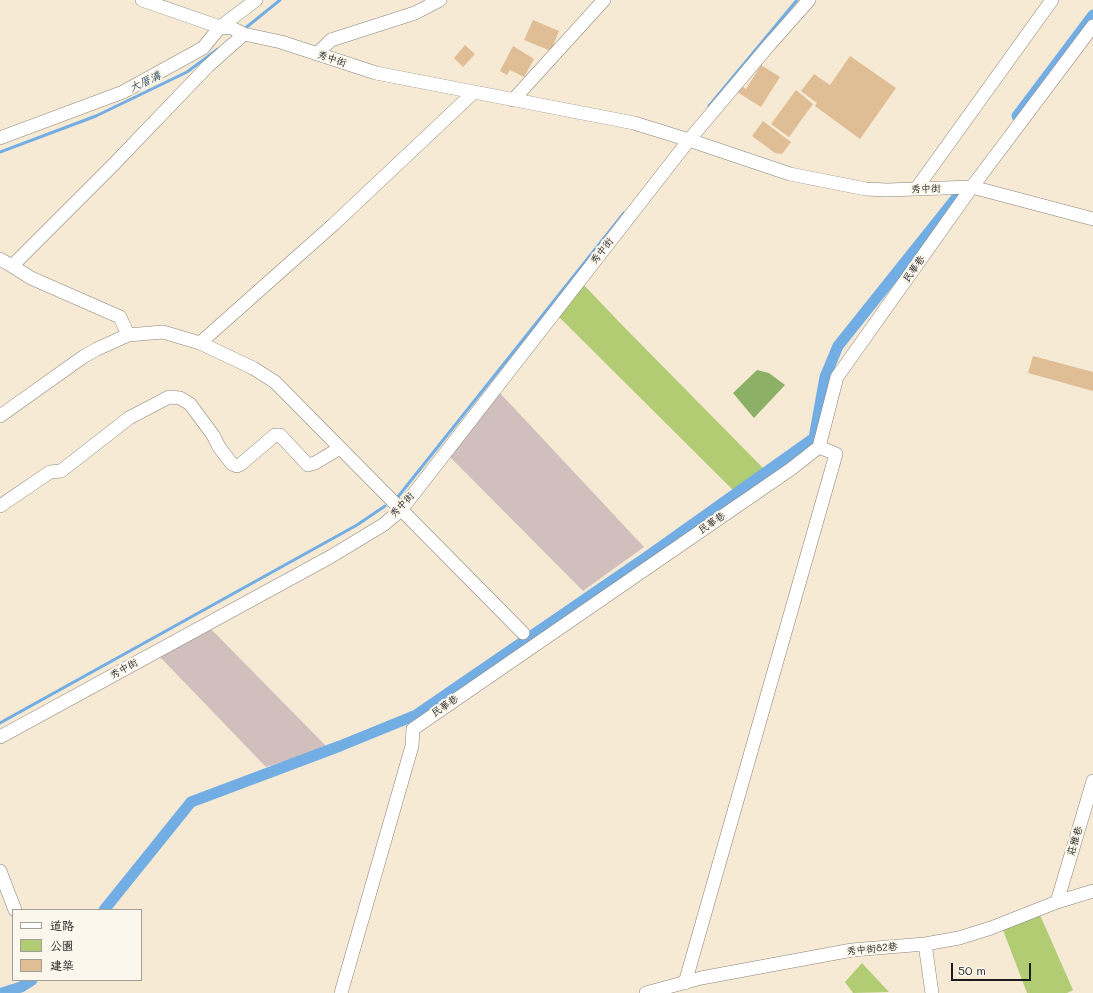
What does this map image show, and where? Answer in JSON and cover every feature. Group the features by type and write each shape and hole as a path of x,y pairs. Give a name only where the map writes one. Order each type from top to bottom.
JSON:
{"street":[{"name":"秀中街","path":"142,0 232,30 281,42 376,73 634,124 689,140 790,174 866,189 972,188 1093,219"},
{"path":"12,266 115,163 208,66 232,30 256,0"},
{"path":"317,54 331,40 415,13 440,0"},
{"path":"513,100 604,0"},
{"name":"秀中街","path":"0,737 330,557 383,525 401,510 689,140 809,0"},
{"path":"916,189 1052,0"},
{"name":"民華巷","path":"341,993 412,746 413,729 791,469 819,447 837,377 972,188 1093,26"},
{"path":"0,138 123,92 203,48 232,30"},
{"path":"200,342 334,224 473,93 472,92"},
{"path":"0,259 31,278 120,317 128,335"},
{"path":"0,416 83,357 128,335 163,332 200,342 253,368 275,382 523,633"},
{"path":"0,506 50,472 61,471 129,418 169,397 180,398 190,404 213,435 219,447 232,464 237,466 275,435 280,435 308,465 315,463 340,448"},
{"path":"685,983 836,454 819,447"},
{"name":"莊雅巷","path":"1057,902 1093,781"},
{"path":"0,871 15,909"},
{"name":"秀中街82巷","path":"646,993 685,983 852,950 925,944 960,938 1057,902 1093,891"},
{"path":"925,944 932,993"}],"shaded area":[{"path":"499,392 644,547 583,591 446,453"},
{"path":"210,628 328,748 266,767 159,656"}],"green space":[{"path":"582,283 764,469 733,490 557,315"},
{"path":"757,370 769,373 785,385 754,418 733,393"},
{"path":"1040,915 1073,990 1067,993 1027,993 1003,930"},
{"path":"862,963 889,992 853,993 845,982"}],"building":[{"path":"533,20 559,31 551,51 524,40"},
{"path":"465,45 475,54 463,67 454,58"},
{"path":"513,46 534,59 524,77 510,70 507,75 500,71"},
{"path":"850,56 896,88 860,139 815,106 817,103 801,91 814,74 830,85"},
{"path":"761,65 780,77 761,107 734,90 738,84 746,89"},
{"path":"796,90 813,104 789,137 771,124"},
{"path":"763,121 791,142 782,154 775,153 752,136"},
{"path":"1033,356 1093,372 1093,391 1028,373"}],"waterway":[{"name":"大厝溝","path":"243,30 280,0"},
{"path":"709,106 797,0"},
{"path":"1017,116 1093,15"},
{"name":"大厝溝","path":"0,152 96,116 187,72 218,49"},
{"path":"105,909 191,802 340,746 416,715 648,556 814,438 825,377 838,346 957,197"},
{"path":"397,498 624,213"},
{"path":"0,723 357,525 385,506"},
{"path":"2,993 21,987 30,981"}]}
